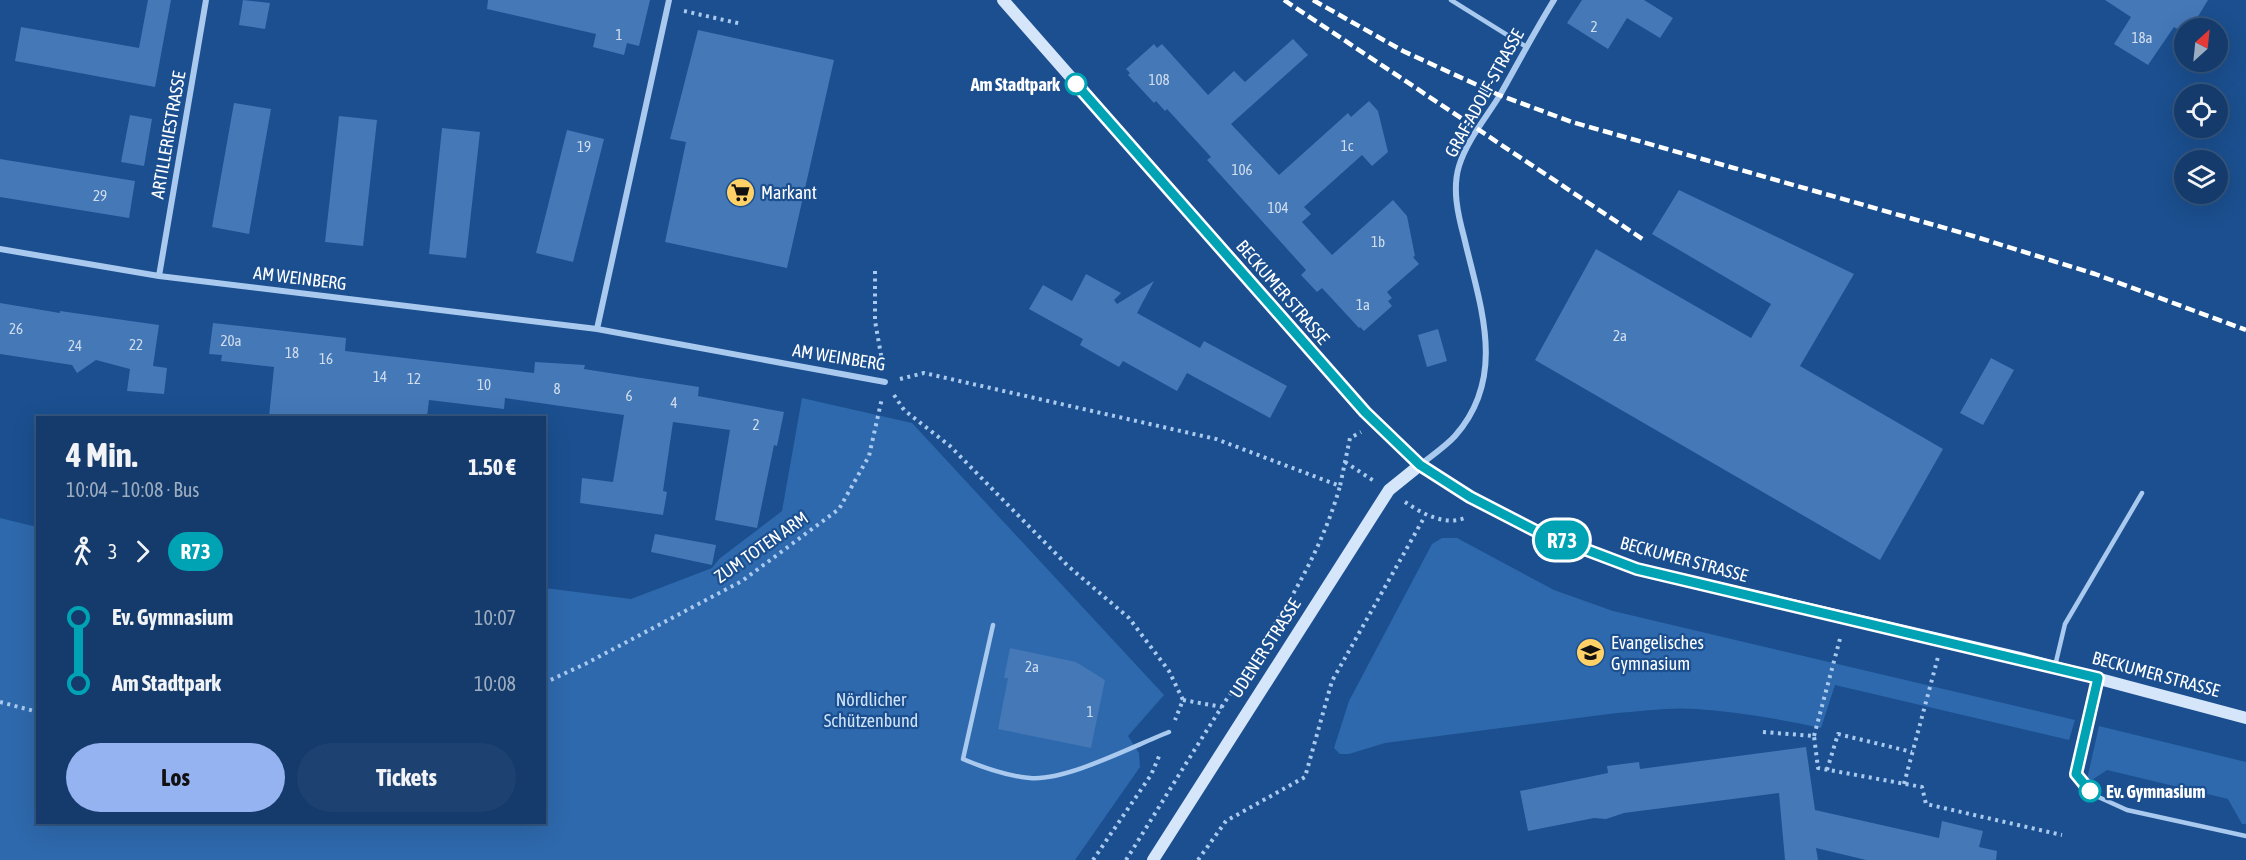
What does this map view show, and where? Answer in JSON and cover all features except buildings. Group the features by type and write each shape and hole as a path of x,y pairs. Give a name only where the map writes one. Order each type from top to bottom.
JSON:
{"main road":[{"name":"BECKUMER STRASSE","path":"1003,0 1376,423 1420,465 1479,502 1534,530 1637,569 2055,667 2246,717"},
{"name":"UDENER STRASSE","path":"1153,860 1389,490 1420,465"}],"street":[{"name":"ARTILLERIESTRASSE","path":"159,276 206,0"},
{"name":"GRAF-ADOLF-STRASSE","path":"1420,465 1455,436 1475,405 1487,368 1486,333 1456,206 1459,166 1476,130 1554,0"},
{"path":"597,329 668,3"},
{"name":"AM WEINBERG","path":"0,249 159,276 597,329 885,382"}],"lane":[{"path":"1451,0 1525,46"},
{"path":"2055,667 2065,624 2142,493"},
{"path":"993,625 963,759 983,768 1031,778 1077,771 1169,732"},
{"path":"2098,678 2076,774 2094,795 2127,810 2246,836"}],"path":[{"path":"668,3 742,24"},
{"path":"875,271 875,321 885,382 904,410 950,446 1068,566 1129,618 1169,671 1183,700 1151,775 1093,860"},
{"name":"AM WEINBERG","path":"885,382 924,373 1216,439 1340,486"},
{"name":"ZUM TOTEN ARM","path":"546,682 585,664 742,581 839,509 869,456 885,382"},
{"path":"1126,860 1257,655 1306,571 1333,510 1350,438 1376,423"},
{"path":"1198,860 1226,821 1305,777 1332,681 1425,516 1446,520 1466,519 1479,502"},
{"path":"1846,618 1814,736 1818,768 1922,787 1926,804 2062,835"},
{"path":"1904,784 1943,640"},
{"path":"1183,700 1222,707"},
{"path":"0,702 36,711"},
{"path":"1763,732 1814,736"},
{"path":"1827,770 1838,734 1912,752"}],"green space":[{"name":"Nördlicher Schützenbund","path":"802,398 912,423 1164,695 1128,736 1139,753 1140,767 1075,860 0,860 0,518 36,527 36,824 546,824 546,588 631,599 712,568 719,559 782,511"},
{"path":"1442,538 1457,538 1554,590 1613,611 2075,720 2069,740 1835,685 1821,728 1727,712 1666,709 1617,713 1385,743 1349,754 1340,754 1334,748 1349,701 1432,544"},
{"path":"2099,726 2246,762 2246,824 2242,824 2228,799 2107,770 2086,784"}],"railway":[{"path":"1284,0 1644,240"},
{"path":"1313,0 1403,51 1499,95 1572,122 1973,236 2095,274 2246,330"}],"bus line":[{"name":"R73","path":"1076,84 1365,412 1420,465 1470,497 1534,530 1637,569 2098,678 2076,774 2090,791"}],"place":[{"name":"Am Stadtpark","path":"1076,84"},
{"name":"Markant","path":"740,192"},
{"name":"Evangelisches Gymnasium","path":"1590,652"},
{"name":"Ev. Gymnasium","path":"2090,791"}]}
